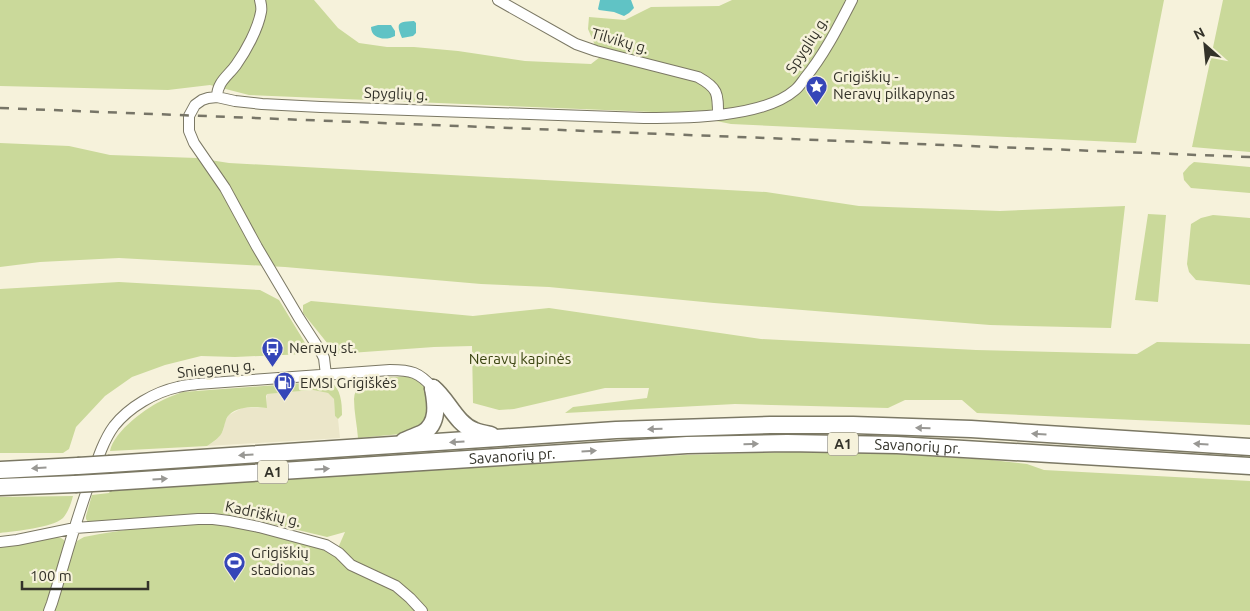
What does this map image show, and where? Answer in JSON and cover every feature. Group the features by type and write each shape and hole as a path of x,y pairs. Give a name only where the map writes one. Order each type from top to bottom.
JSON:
{"highway":[{"path":"433,388 464,424 474,431 506,438"},
{"path":"382,447 424,432 434,418 436,411 433,388"},
{"name":"Savanorių pr.","path":"506,438 616,430 770,425 853,425 972,430 1250,447"},
{"name":"A1","path":"0,470 506,438"},
{"path":"211,458 223,443"},
{"name":"Savanorių pr.","path":"0,487 111,482 688,445 787,443 897,445 1250,466"},
{"path":"897,445 1104,465 1250,476"}],"street":[{"path":"217,98 217,90 221,83 236,66 251,40 261,10 260,0"},
{"name":"Tilvikų g.","path":"498,0 576,44 596,51 698,77 711,84 716,92 718,115"},
{"name":"Spyglių g.","path":"326,375 322,352 299,318 257,247 225,188 194,143 189,131 189,116 195,105 202,100 217,98 262,104 321,107 644,118 718,115 761,107 780,100 796,90 817,64 852,0"},
{"name":"Sniegenų g.","path":"49,611 80,509 107,437 122,419 158,393 197,384 403,370 413,372 424,378 433,388"},
{"name":"Kadriškių g.","path":"0,542 75,528 214,519 229,521 326,545 351,565 396,586 422,611"}],"shaded area":[{"path":"313,390 328,393 334,399 335,416 338,419 340,438 207,446 216,440 223,431 225,421 229,415 242,408 266,408 267,394"}],"green space":[{"path":"0,0 314,0 338,28 359,43 387,47 414,47 458,51 525,61 591,64 600,57 588,29 589,17 625,20 651,7 719,6 732,0 1164,0 1136,143 731,124 677,113 249,95 210,85 168,90 0,86"},
{"path":"1223,0 1250,0 1250,152 1192,147"},
{"path":"0,143 69,146 110,155 197,158 229,163 766,192 859,206 1000,211 1125,206 1111,328 990,325 714,303 549,287 481,284 285,267 119,258 40,262 0,267"},
{"path":"1194,162 1250,167 1250,193 1191,188 1184,180 1183,173"},
{"path":"1148,214 1166,215 1158,302 1135,300"},
{"path":"1213,215 1250,218 1250,285 1196,280 1189,272 1187,264 1191,224 1201,218"},
{"path":"119,282 260,290 279,300 310,351 306,354 235,357 201,356 165,365 132,377 105,396 76,427 69,449 63,453 0,453 0,289"},
{"name":"Neravų kapinės","path":"311,301 473,316 549,308 761,339 976,350 1137,354 1157,342 1250,344 1250,425 977,413 962,400 905,400 888,408 735,404 565,413 573,407 647,398 649,388 605,388 514,409 499,410 473,403 472,346 336,354 303,313 303,305"},
{"path":"410,376 422,385 428,394 430,420 411,433 358,438 354,409 356,391 367,382 376,379"},
{"path":"330,381 337,388 341,401 342,415 338,419 335,416 334,399 328,393 313,390 267,394 267,408 247,408 233,412 227,418 221,435 207,446 110,451 113,443 132,420 158,403 183,392"},
{"path":"827,451 992,460 1027,464 1044,470 1250,481 1250,611 54,611 73,550 77,541 84,537 153,526 223,523 338,548 345,532 327,537 240,516 219,514 193,514 88,522 86,516 92,495 109,493 110,491 684,455"},
{"path":"73,496 63,518 58,521 33,528 0,533 0,497"},
{"path":"57,537 64,540 65,547 44,611 0,611 0,547"}],"water":[{"path":"600,0 631,0 634,8 624,16 614,12 599,10"},
{"path":"414,21 416,23 416,33 413,36 402,38 399,29 400,24"},
{"path":"391,25 395,31 395,36 383,39 376,36 373,34 371,27"}],"railway":[{"path":"0,108 1250,157"}],"place":[{"name":"Grigiškių - Neravų pilkapynas","path":"817,105"},
{"name":"Neravų st.","path":"273,367"},
{"name":"EMSI Grigiškės","path":"284,402"},
{"name":"Grigiškių stadionas","path":"235,581"}]}
